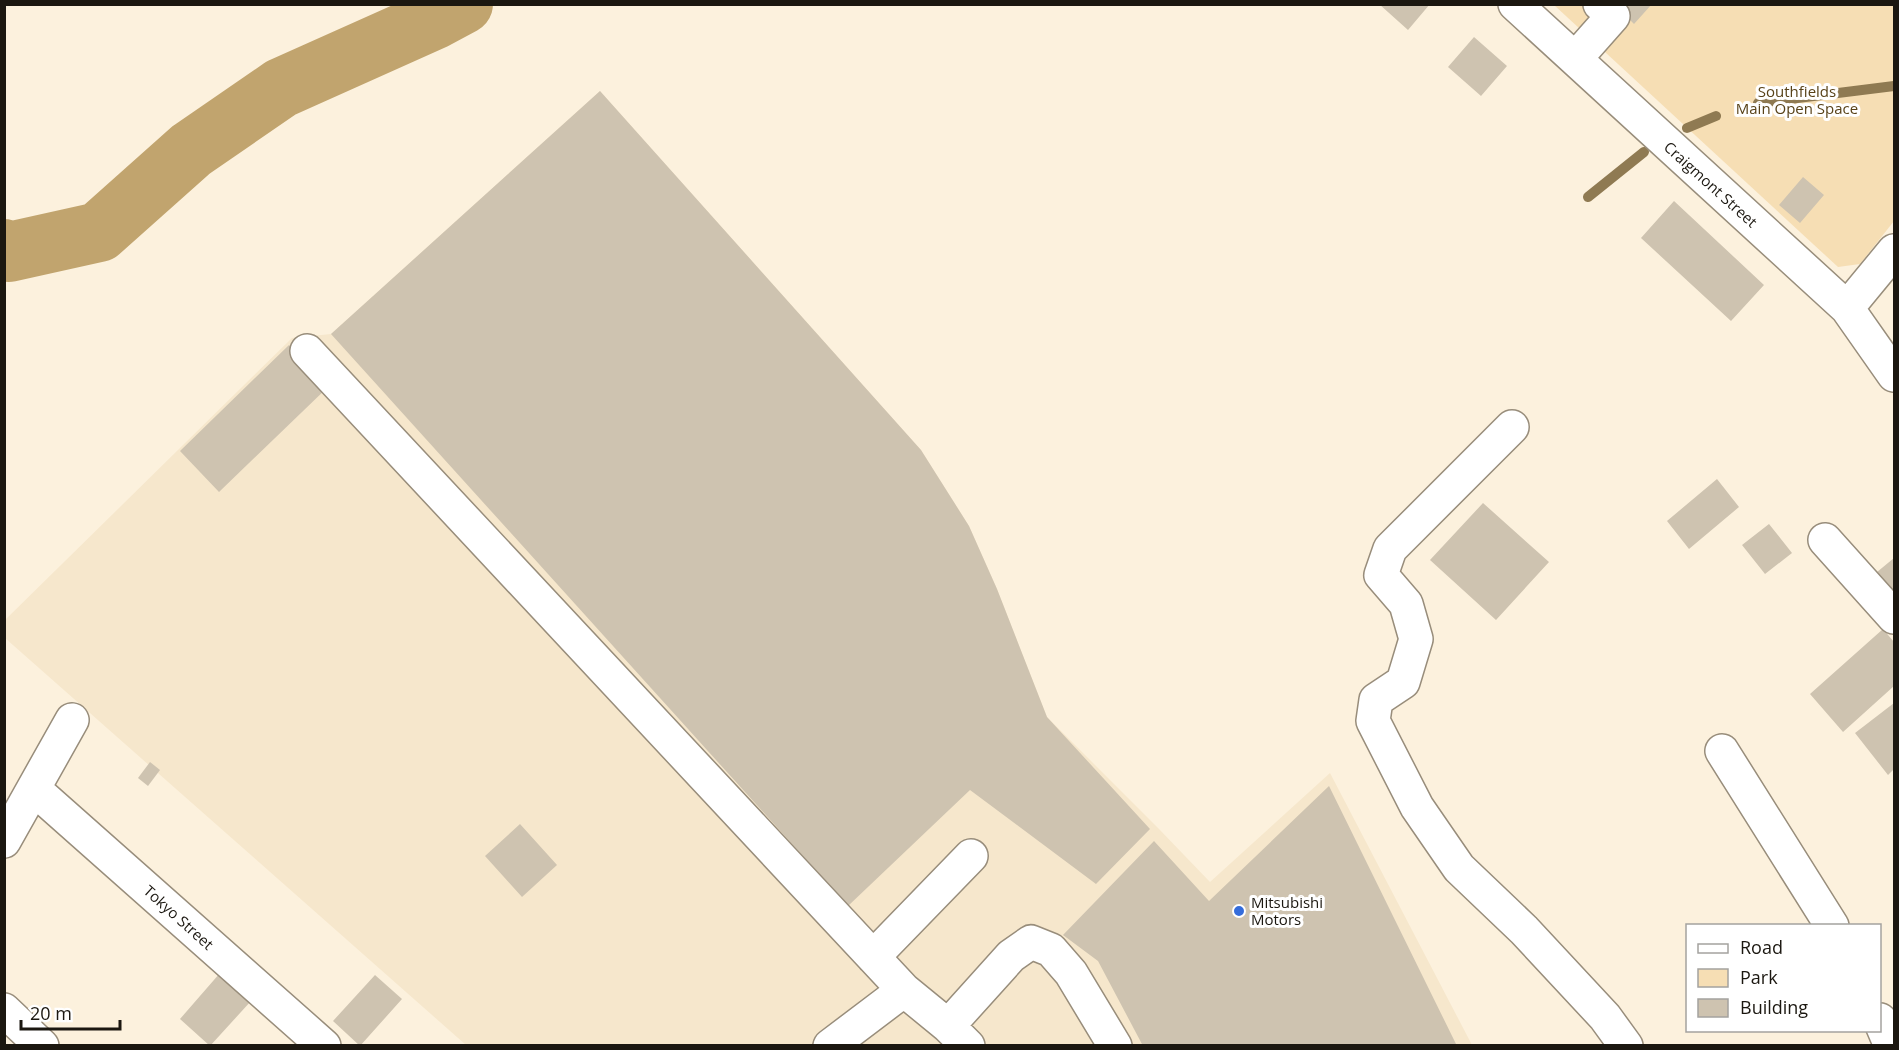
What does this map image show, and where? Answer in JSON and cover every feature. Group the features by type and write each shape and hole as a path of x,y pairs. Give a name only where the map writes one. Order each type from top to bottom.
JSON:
{"street":[{"name":"Craigmont Street","path":"1515,4 1847,308 1894,375"},
{"path":"1575,59 1613,16 1600,4"},
{"path":"1847,308 1894,251"},
{"path":"307,351 904,990 958,1036 1011,956 1031,942 1051,950 1071,973 1115,1046"},
{"path":"1512,428 1390,549 1381,575 1406,604 1416,639 1403,682 1376,700 1373,721 1417,807 1459,868 1524,930 1605,1017 1626,1046"},
{"path":"1826,540 1894,617"},
{"path":"4,841 72,720"},
{"path":"1722,750 1831,924"},
{"name":"Tokyo Street","path":"34,789 324,1046"},
{"path":"873,957 971,856"},
{"path":"830,1046 904,990"},
{"path":"4,1010 42,1046"},
{"path":"1881,1022 1891,1046"}],"shaded area":[{"path":"600,91 921,450 969,526 997,589 1047,717 1210,882 1330,773 1472,1045 466,1045 5,638 5,620 292,338 331,334"}],"green space":[{"name":"Southfields Main Open Space","path":"1554,5 1894,5 1894,221 1860,264 1838,267"}],"building":[{"path":"1379,4 1430,4 1408,30"},
{"path":"1614,4 1652,4 1634,24"},
{"path":"1474,37 1507,66 1481,96 1448,67"},
{"path":"600,91 921,450 969,526 997,589 1047,717 1150,829 1096,884 970,790 848,906 331,334"},
{"path":"1803,177 1824,195 1800,223 1779,205"},
{"path":"1674,201 1764,285 1731,321 1641,238"},
{"path":"289,345 329,386 219,492 180,451"},
{"path":"1717,479 1739,507 1689,549 1667,521"},
{"path":"1483,503 1549,562 1496,620 1430,560"},
{"path":"1769,524 1792,553 1765,574 1742,545"},
{"path":"1894,558 1894,606 1871,577"},
{"path":"1883,629 1894,642 1894,686 1843,732 1810,694"},
{"path":"1894,703 1894,769 1888,775 1855,733"},
{"path":"150,762 160,770 148,786 138,778"},
{"name":"Mitsubishi Motors","path":"1329,786 1457,1046 1143,1046 1098,961 1063,935 1154,841 1209,901"},
{"path":"520,824 557,865 522,897 485,856"},
{"path":"220,973 251,1001 210,1046 180,1019"},
{"path":"375,975 402,999 360,1046 333,1021"}],"waterway":[{"path":"4,249 9,252 99,232 191,150 281,88 435,19 463,4"},
{"path":"1758,103 1894,86"},
{"path":"1687,128 1716,116"},
{"path":"1588,197 1644,152"}],"place":[{"name":"Mitsubishi Motors","path":"1239,911"}]}
